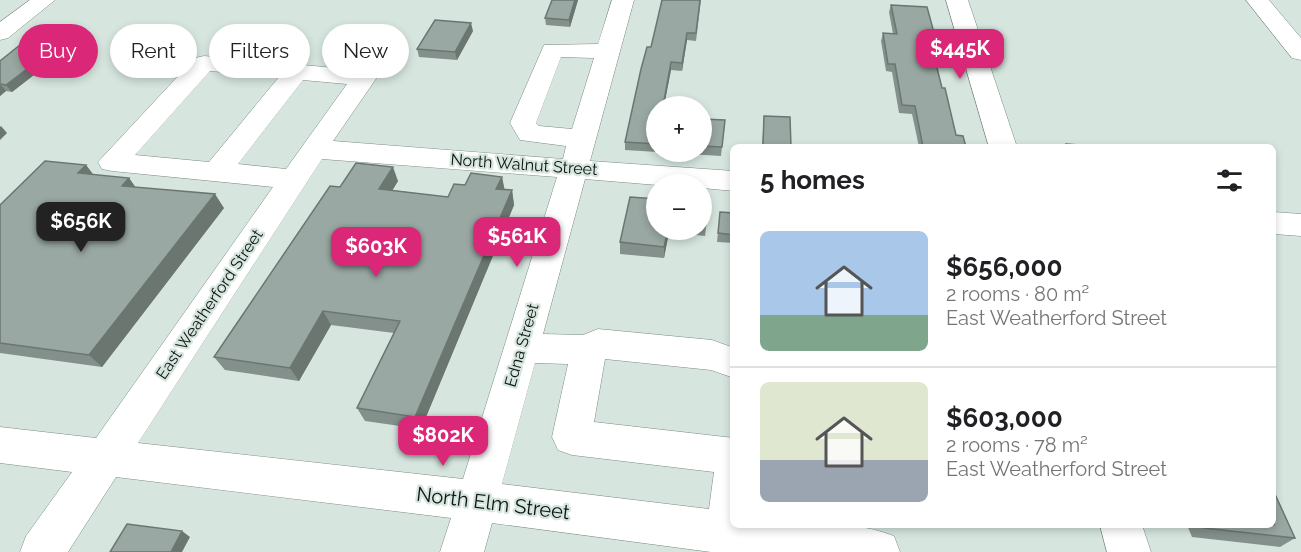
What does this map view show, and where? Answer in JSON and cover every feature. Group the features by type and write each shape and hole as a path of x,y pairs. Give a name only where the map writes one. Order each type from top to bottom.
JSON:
{"street":[{"path":"0,33 44,0"},
{"name":"Edna Street","path":"462,552 623,0"},
{"path":"957,0 1003,144"},
{"path":"1257,0 1301,53"},
{"path":"577,153 530,134 523,123 552,50 608,51"},
{"path":"209,63 204,63 112,162 294,179"},
{"name":"East Weatherford Street","path":"42,552 314,149 372,67 310,70"},
{"path":"217,171 291,78"},
{"name":"North Walnut Street","path":"314,149 577,153 730,180"},
{"path":"1276,223 1301,225"},
{"path":"520,348 589,350 598,344 712,356 730,362"},
{"path":"589,350 572,437 730,456"},
{"name":"North Elm Street","path":"0,445 477,501 878,552"},
{"path":"728,533 730,512"},
{"path":"1121,528 1129,552"}],"building":[{"path":"552,0 575,0 569,20 545,18"},
{"path":"662,0 700,0 696,33 687,33 682,63 671,62 665,96 646,96 646,143 625,142 647,47 651,47"},
{"path":"891,5 927,7 936,40 930,40 942,88 945,88 956,135 963,136 965,144 922,144 915,106 902,105 895,64 888,64 883,33 897,34"},
{"path":"435,20 471,23 455,52 417,49"},
{"path":"18,47 18,76 6,85 0,84 0,61"},
{"path":"764,116 790,117 791,144 763,144"},
{"path":"712,119 725,120 722,147 712,146"},
{"path":"45,161 86,165 78,173 129,178 122,186 215,194 89,355 0,343 0,205"},
{"path":"356,163 393,167 379,189 448,197 454,184 465,185 471,173 502,177 496,189 512,190 415,417 357,408 400,321 323,311 290,368 214,357 330,186 340,187"},
{"path":"630,197 646,198 646,240 666,240 664,247 620,242"},
{"path":"720,212 730,213 730,234 718,233"},
{"path":"1276,496 1295,538 1204,528 1276,528"},
{"path":"127,524 182,531 171,552 110,552"}]}
